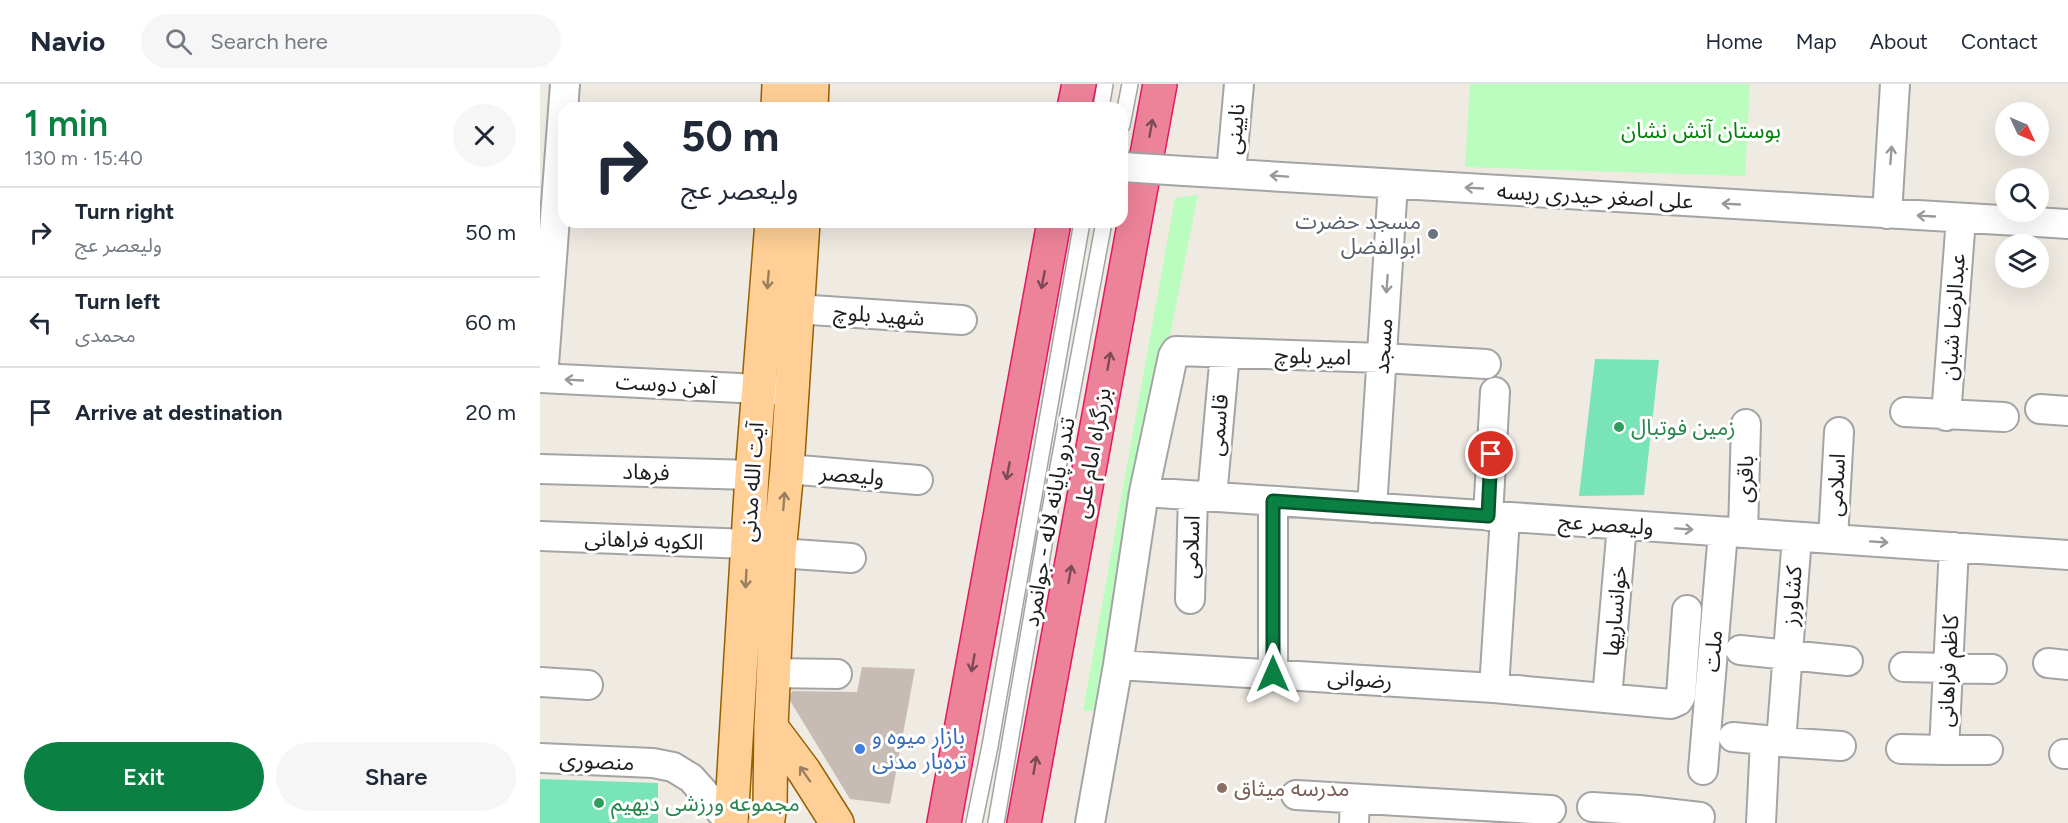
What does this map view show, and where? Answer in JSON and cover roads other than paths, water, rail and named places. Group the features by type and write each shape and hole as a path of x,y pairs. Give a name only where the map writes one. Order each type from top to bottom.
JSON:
{"highway":[{"path":"1075,102 1079,84"},
{"name":"بزرگراه امام علی","path":"1024,823 1160,84"},
{"path":"944,823 1053,228"}],"main road":[{"path":"778,84 778,102"},
{"path":"811,102 812,84"},
{"name":"آیت الله مدنی","path":"720,817 736,743 752,475 771,228"},
{"name":"آیت الله مدنی","path":"765,823 768,819 770,805 779,553 787,469 803,228"},
{"path":"771,727 804,771 837,823"}],"street":[{"path":"563,102 565,84"},
{"name":"نایینی","path":"1231,173 1239,84"},
{"path":"1887,214 1895,84"},
{"path":"541,378 558,140"},
{"name":"علی اصغر حیدری ریسه","path":"1128,167 2068,224"},
{"name":"مسجد","path":"1372,508 1393,183"},
{"name":"عبدالرضا شبان","path":"1946,416 1960,218"},
{"name":"شهید بلوچ","path":"796,309 962,320"},
{"name":"امیر بلوچ","path":"1144,492 1173,356 1176,351 1486,364"},
{"name":"قاسمی","path":"1202,496 1225,353"},
{"name":"آهن دوست","path":"541,378 792,390"},
{"path":"1494,688 1497,516 1495,392"},
{"path":"2040,409 2068,411"},
{"path":"1905,412 1946,416 2004,417"},
{"name":"باقری","path":"1733,532 1746,424"},
{"name":"اسلامی","path":"1833,539 1839,432"},
{"name":"فرهاد","path":"540,469 752,475"},
{"name":"ولیعصر","path":"787,469 918,480"},
{"path":"1090,823 1118,665 1144,492"},
{"name":"ولیعصر عج","path":"1144,492 2068,555"},
{"name":"اسلامی","path":"1190,600 1202,496"},
{"path":"1273,501 1273,674"},
{"name":"خوانساریها","path":"1607,698 1622,525"},
{"name":"ملت","path":"1703,770 1733,532"},
{"name":"الکوبه فراهانی","path":"540,536 748,544"},
{"name":"کشاورز","path":"1761,823 1763,786 1788,656 1797,537"},
{"name":"کاظم فراهانی","path":"1954,547 1944,750 1988,750"},
{"path":"779,553 851,558"},
{"name":"رضوانی","path":"1118,665 1494,688 1671,704 1678,701 1681,696 1687,610"},
{"name":"کشاورز","path":"1740,650 1848,662"},
{"path":"1904,667 1992,669"},
{"path":"773,673 837,674"},
{"path":"540,682 588,685"},
{"path":"1733,737 1841,746"},
{"path":"1901,748 1944,750"},
{"name":"منصوری","path":"540,758 653,763 673,767 691,778 720,817"},
{"path":"1296,795 1355,811 1505,815 1551,810"},
{"path":"1592,807 1638,816 1700,817"}],"lane":[{"path":"1102,102 1105,84"},
{"path":"1126,102 1130,84"},
{"path":"974,823 1042,455 1081,228"},
{"name":"تندرو پایانه لاله - جوانمرد","path":"996,823 1050,510 1103,228"}],"place":[{"name":"مسجد حضرت ابوالفضل","path":"1433,234"},
{"name":"زمین فوتبال","path":"1619,427"},
{"name":"بازار میوه و تره‌بار مدنی","path":"860,749"},
{"name":"مدرسه میثاق","path":"1222,788"},
{"name":"مجموعه ورزشی دیهیم","path":"599,803"}],"park label":[{"name":"بوستان آتش نشان","path":"1701,130"}]}
